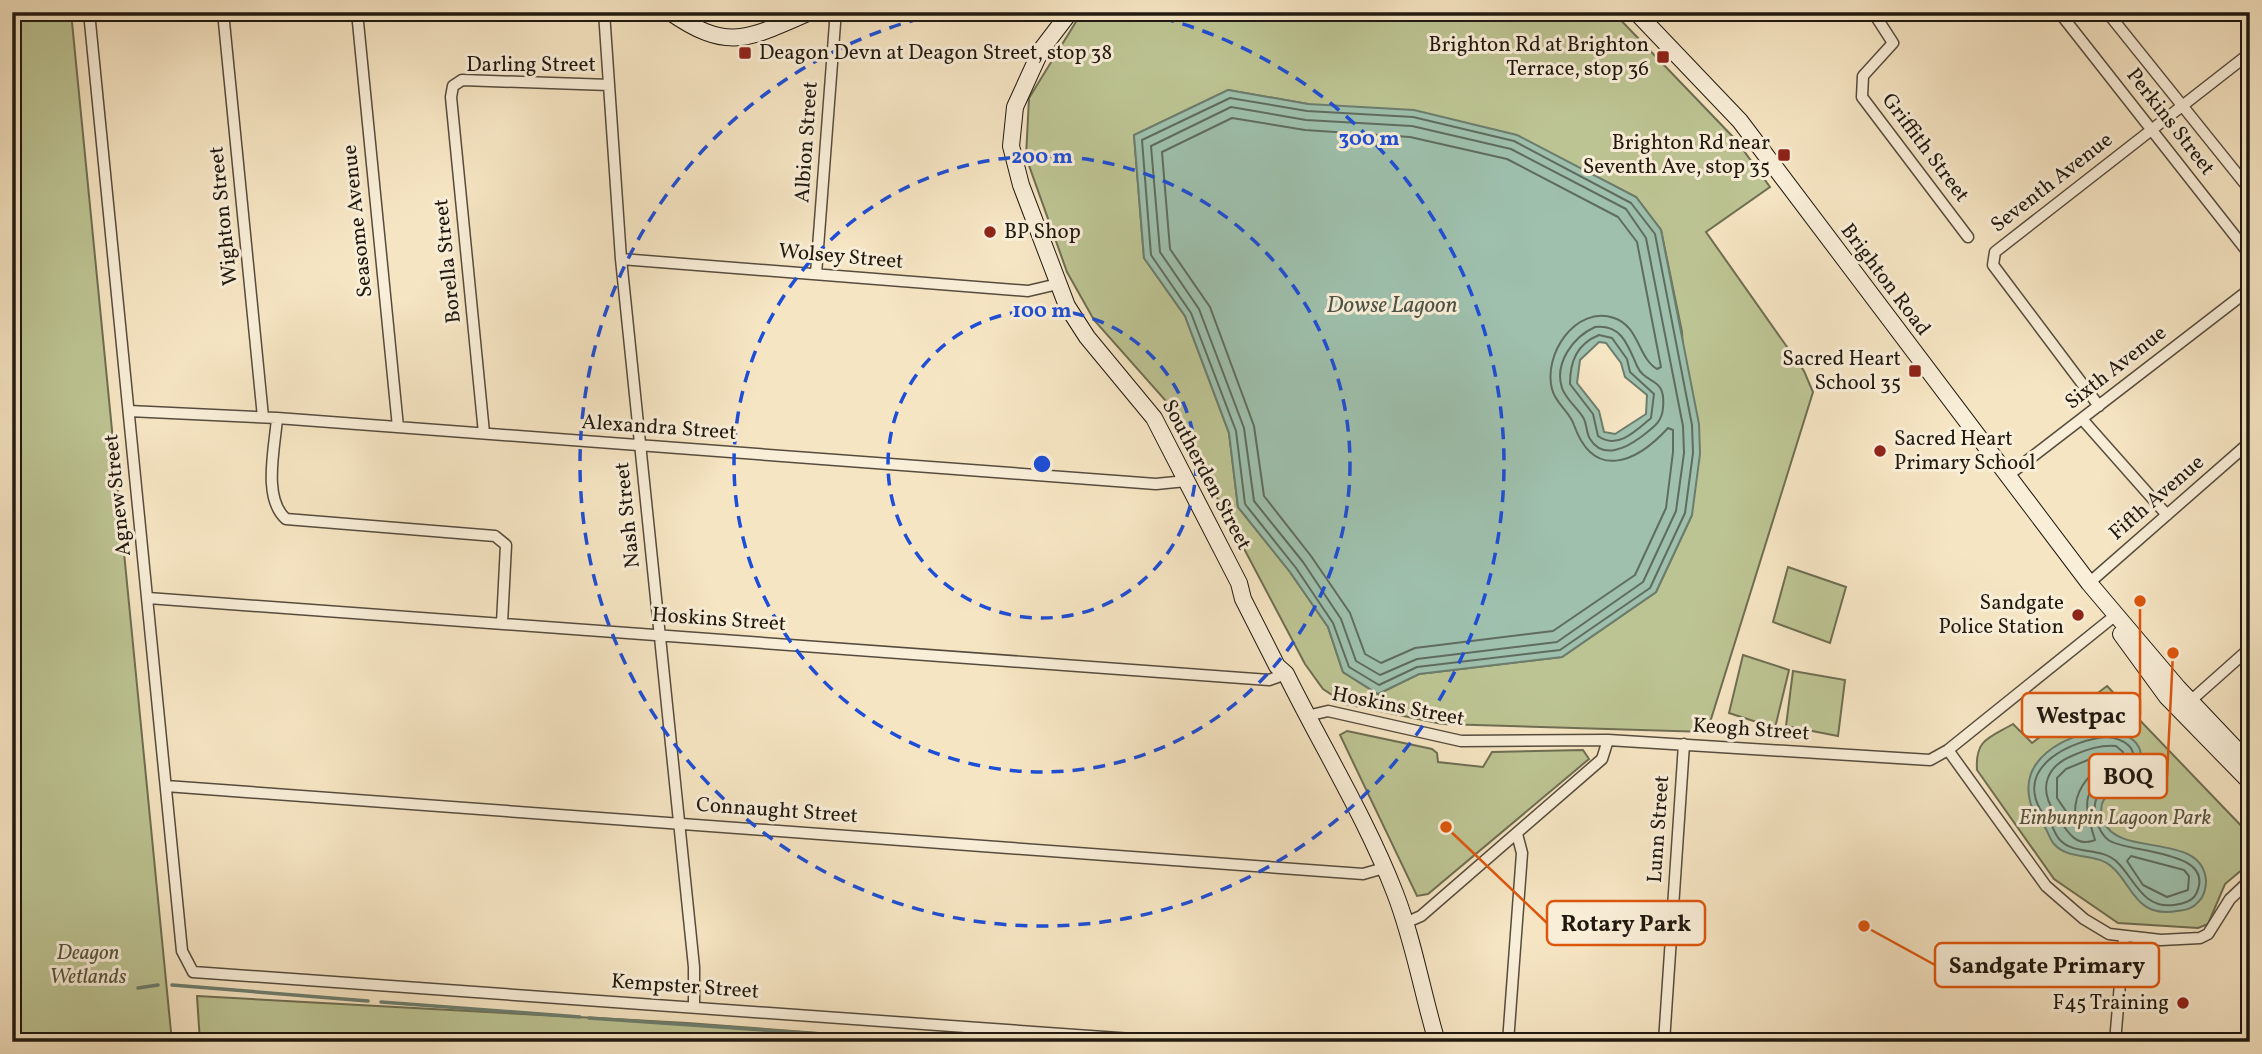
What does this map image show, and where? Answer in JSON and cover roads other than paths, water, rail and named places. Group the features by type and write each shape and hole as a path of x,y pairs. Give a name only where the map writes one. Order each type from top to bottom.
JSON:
{"main road":[{"path":"670,12 699,31 726,38 756,35 810,12"},
{"name":"Southerden Street","path":"1070,12 1041,50 1015,107 1011,146 1021,185 1058,284 1077,323 1154,418 1277,666 1286,674 1384,868 1419,966 1432,989 1446,1042"},
{"name":"Brighton Road","path":"1636,12 1740,121 2114,617 2250,782"},
{"name":"Brighton Road","path":"2185,706 2250,764"},
{"name":"Southerden Street","path":"1419,966 1422,992 1437,1042"}],"street":[{"name":"Agnew Street","path":"89,12 182,951 193,972"},
{"name":"Wighton Street","path":"223,12 263,417"},
{"name":"Seasome Avenue","path":"357,12 397,427"},
{"name":"Albion Street","path":"816,274 835,23 833,12"},
{"name":"Griffith Street","path":"1873,12 1893,43 1863,76 1862,97 1968,237"},
{"name":"Perkins Street","path":"2059,12 2250,255"},
{"name":"Perkins Street","path":"2107,12 2250,190"},
{"name":"Nash Street","path":"606,14 621,259 694,967 694,1007"},
{"name":"Seventh Avenue","path":"2099,406 1993,265 1995,251 2250,53"},
{"name":"Darling Street","path":"453,86 463,80 609,85"},
{"name":"Borella Street","path":"453,86 451,97 484,433"},
{"name":"Wolsey Street","path":"621,259 1028,291 1058,284"},
{"name":"Sixth Avenue","path":"2006,477 2250,289"},
{"name":"Alexandra Street","path":"129,411 263,417 1156,484 1186,481"},
{"path":"277,418 273,494 276,510 286,519 495,536 506,545 502,623"},
{"path":"2082,419 2167,515"},
{"name":"Fifth Avenue","path":"2090,583 2250,442"},
{"name":"Hoskins Street","path":"148,598 1269,680 1286,674"},
{"name":"Keogh Street","path":"1608,740 1920,761 1938,757 2114,617"},
{"path":"2185,706 2250,648"},
{"name":"Hoskins Street","path":"1307,716 1328,711 1461,741 1608,740"},
{"path":"1405,923 1421,916 1602,759 1608,740"},
{"name":"Lunn Street","path":"1664,1042 1684,744"},
{"path":"1948,750 2046,886 2097,928 2123,937 2161,940 2200,938 2208,934 2225,905 2250,880"},
{"name":"Connaught Street","path":"166,786 1363,874 1384,868"},
{"path":"1508,1042 1522,853 1517,834"},
{"path":"2115,1042 2123,937"},
{"name":"Kempster Street","path":"193,972 1175,1042"}],"water":[{"name":"Dowse Lagoon","path":"1228,90 1308,104 1414,110 1517,135 1636,197 1661,230 1699,424 1700,454 1692,515 1656,592 1562,657 1419,674 1378,694 1343,672 1328,627 1290,572 1238,507 1229,433 1185,316 1144,258 1134,135","holes":["1599,342 1606,343 1621,363 1625,377 1647,395 1646,414 1615,434 1604,432 1599,411 1577,383 1580,360"]},
{"path":"2105,730 2121,733 2134,740 2140,752 2140,760 2132,776 2112,791 2102,803 2104,822 2113,833 2126,839 2176,850 2191,856 2201,866 2206,881 2204,891 2198,903 2190,908 2163,912 2152,910 2137,898 2106,862 2060,849 2033,811 2029,791 2030,776 2037,763 2059,744 2074,737"}],"waterway":[{"path":"138,988 158,985"},
{"path":"172,985 368,1001"},
{"path":"381,1002 580,1017"},
{"path":"589,1018 936,1042"}],"place":[{"name":"Deagon Devn at Deagon Street, stop 38","path":"745,53"},
{"name":"Brighton Rd at Brighton Terrace, stop 36","path":"1663,57"},
{"name":"Brighton Rd near Seventh Ave, stop 35","path":"1784,155"},
{"name":"BP Shop","path":"990,232"},
{"name":"Sacred Heart School 35","path":"1915,371"},
{"name":"Sacred Heart Primary School","path":"1880,451"},
{"name":"Westpac","path":"2140,601"},
{"name":"Sandgate Police Station","path":"2078,615"},
{"name":"BOQ","path":"2173,653"},
{"name":"Rotary Park","path":"1446,827"},
{"name":"Sandgate Primary","path":"1864,926"},
{"name":"F45 Training","path":"2183,1003"}],"park label":[{"name":"Einbunpin Lagoon Park","path":"2115,818"},
{"name":"Deagon Wetlands","path":"88,965"}]}
